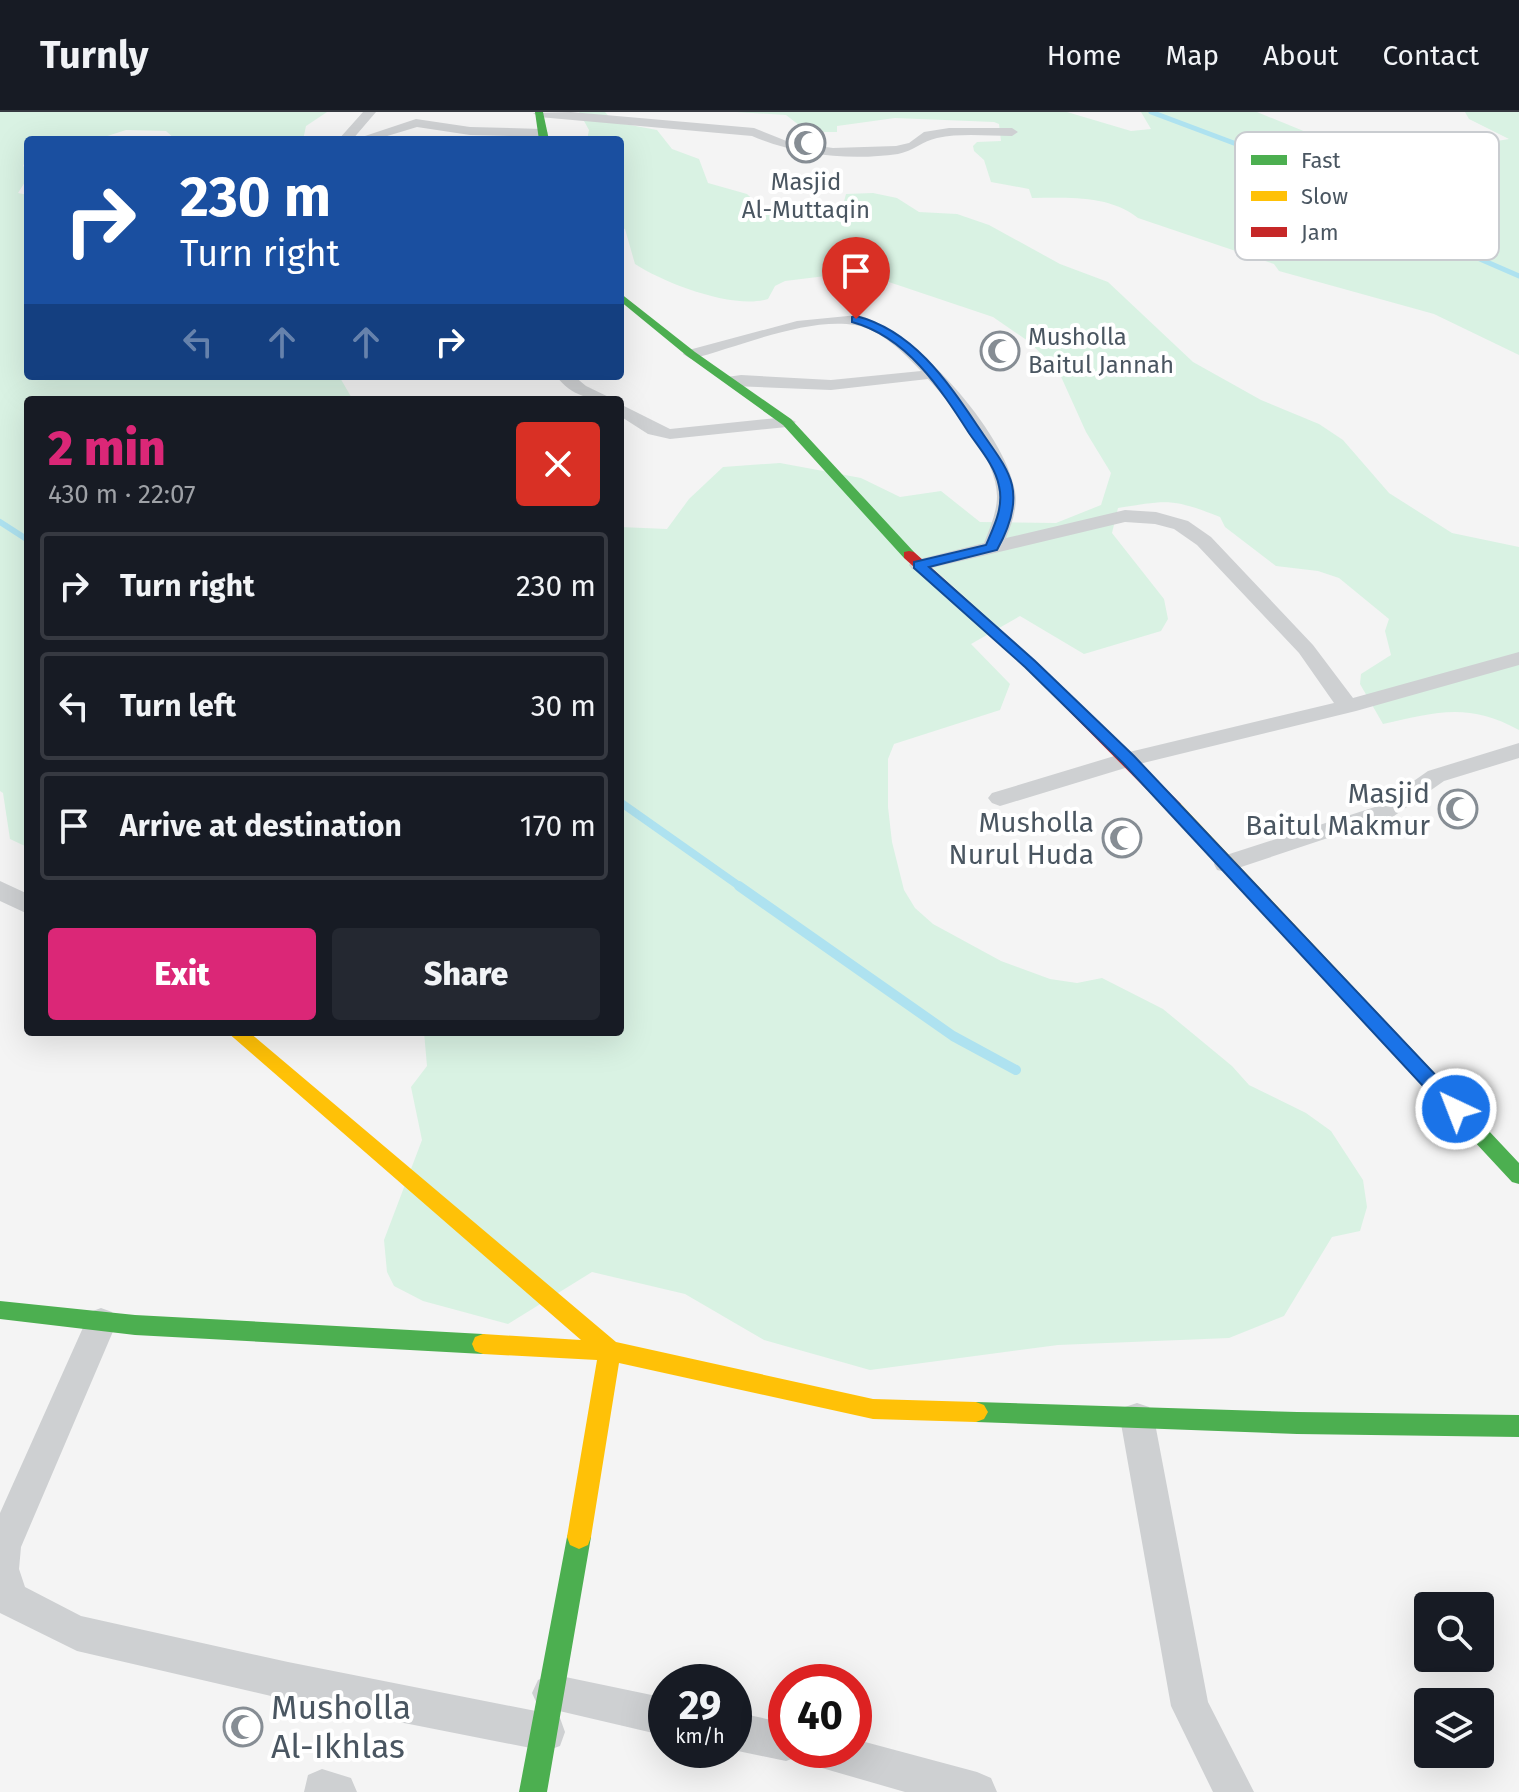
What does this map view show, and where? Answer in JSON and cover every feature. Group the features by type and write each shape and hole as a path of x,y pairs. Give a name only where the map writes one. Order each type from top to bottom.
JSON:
{"street":[{"path":"349,136 370,112"},
{"path":"373,136 416,123 470,131 543,136 539,112 754,132 786,146 833,152 896,150 938,134 1012,132"},
{"path":"624,299 691,354 787,422 919,565 1030,664 1129,759 1519,1176"},
{"path":"691,354 805,325 856,319 878,325 935,373 996,463 1006,486 1006,511 992,547"},
{"path":"733,381 753,378 787,385 860,384 935,373"},
{"path":"569,380 580,390 596,396"},
{"path":"624,411 654,430 670,434 787,422"},
{"path":"919,565 1125,516 1156,518 1181,525 1204,541 1306,649 1348,706"},
{"path":"1000,798 1129,759 1348,706 1519,658"},
{"path":"1226,864 1386,811 1436,776 1519,750"},
{"path":"0,890 24,903"},
{"path":"241,1036 610,1351"},
{"path":"0,1310 101,1322 610,1351 873,1409 1519,1426"},
{"path":"101,1322 3,1547 1,1569 11,1599 77,1633 288,1681 546,1732"},
{"path":"533,1792 546,1732 610,1351"},
{"path":"1137,1418 1190,1706 1234,1792"},
{"path":"551,1693 648,1713"},
{"path":"872,1764 977,1792"}],"green space":[{"path":"0,112 327,112 306,126 304,136 172,136 166,131 126,130 107,136 24,136 24,184 18,193 24,194 24,380 341,380 351,396 24,396 24,846 10,839 3,793 0,791"},
{"path":"579,112 605,112 614,122 657,130 672,149 699,159 708,183 747,194 764,210 842,209 846,194 873,193 897,198 919,212 957,214 989,225 1060,264 1108,282 1193,362 1261,400 1319,424 1343,440 1389,493 1452,533 1519,547 1519,730 1484,716 1452,712 1383,724 1360,684 1361,674 1391,655 1385,631 1389,619 1339,578 1318,571 1276,566 1225,527 1220,517 1191,506 1160,502 1118,508 1112,533 1164,599 1168,619 1161,631 1084,654 1020,616 971,644 1010,684 1000,710 894,744 888,759 892,842 904,890 915,908 933,924 1001,961 1050,979 1077,983 1102,978 1163,1009 1232,1066 1249,1085 1306,1113 1331,1131 1363,1180 1367,1207 1360,1231 1332,1237 1284,1316 1229,1338 1058,1345 870,1370 764,1340 685,1294 592,1272 508,1324 423,1301 394,1286 387,1272 384,1240 422,1140 411,1087 427,1066 424,1036 624,1036 624,527 667,529 689,499 723,467 780,463 861,478 900,497 941,491 980,522 1056,523 1101,505 1111,473 1086,432 1058,370 1028,341 993,317 865,274 785,281 775,286 768,299 737,301 700,293 635,264 624,229 624,136 588,136 589,130"},
{"path":"736,112 1067,112 1131,131 1151,129 1141,112 1257,112 1306,132 1235,132 1235,251 1138,218 1114,205 1088,199 1032,198 1029,189 991,182 984,160 973,146 977,142 1001,141 999,124 994,122 895,118 837,126 837,132 808,132 786,115"},
{"path":"1465,112 1519,112 1519,355 1434,314 1279,271 1274,264 1262,260 1499,260 1499,141 1509,139 1469,119"}],"waterway":[{"path":"1151,112 1235,144"},
{"path":"1482,260 1519,276"},
{"path":"0,522 24,537"},
{"path":"624,805 742,888"},
{"path":"739,886 953,1036 1016,1070"}],"traffic: fast":[{"path":"539,112 543,136"},
{"path":"624,299 691,354 787,422 909,555"},
{"path":"1401,1050 1519,1176"},
{"path":"0,1310 135,1325 483,1344"},
{"path":"976,1412 1297,1423 1519,1426"},
{"path":"533,1792 579,1537"}],"traffic: slow":[{"path":"1174,807 1401,1050"},
{"path":"241,1036 610,1351 579,1537"},
{"path":"483,1344 610,1351 873,1409 976,1412"}],"traffic: jam":[{"path":"909,555 1030,664 1174,807"}],"place":[{"name":"Masjid Al-Muttaqin","path":"806,143"},
{"name":"Musholla Baitul Jannah","path":"1000,351"},
{"name":"Masjid Baitul Makmur","path":"1458,809"},
{"name":"Musholla Nurul Huda","path":"1122,838"},
{"name":"Musholla Al-Ikhlas","path":"243,1727"}],"route":[{"path":"856,319 878,325 935,373 996,463 1006,486 1006,511 992,547 919,565 1030,664 1129,759 1456,1109"}]}
